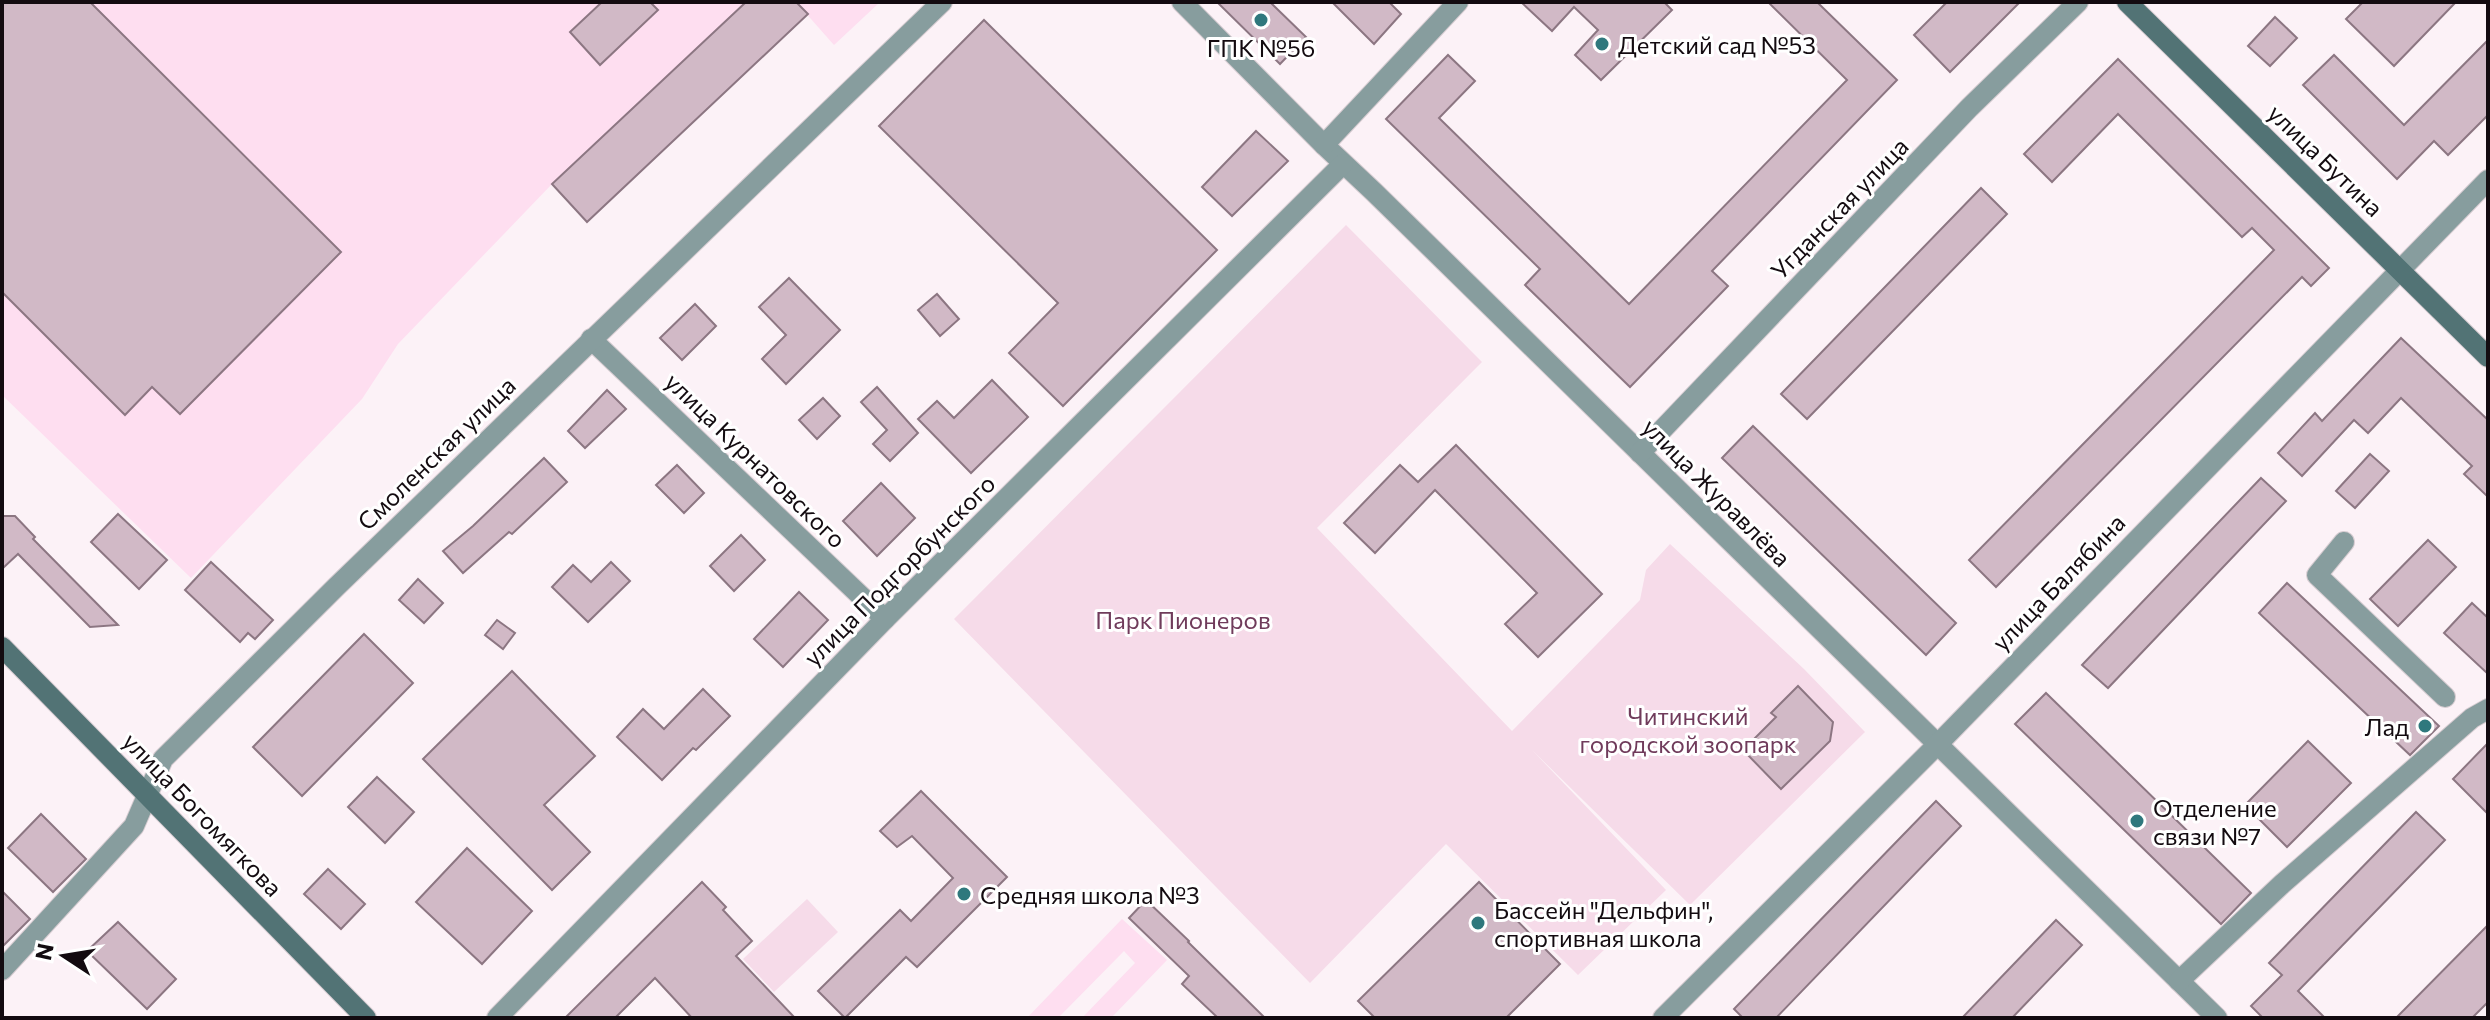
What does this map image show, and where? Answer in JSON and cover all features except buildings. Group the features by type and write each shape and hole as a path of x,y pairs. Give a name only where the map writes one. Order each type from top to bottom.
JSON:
{"main road":[{"name":"улица Бутина","path":"2127,2 2488,357"},
{"name":"улица Богомягкова","path":"2,647 366,1018"}],"street":[{"name":"Смоленская улица","path":"2,970 134,826 163,759 173,748 591,339 942,2"},
{"name":"улица Журавлёва","path":"1182,2 1343,164 2217,1018"},
{"path":"1324,145 1458,2"},
{"name":"Угданская улица","path":"1640,453 1969,108 2078,2"},
{"name":"улица Подгорбунского","path":"497,1018 885,619 1343,164"},
{"name":"улица Балябина","path":"1663,1018 1937,745 2488,180"},
{"name":"улица Курнатовского","path":"591,339 885,619"},
{"path":"2344,542 2317,575 2445,697"},
{"path":"2179,981 2282,884 2472,718 2488,709"}],"shaded area":[{"path":"2,2 746,2 552,184 398,344 362,399 191,578 2,395"},
{"path":"796,2 880,2 834,45"},
{"path":"1122,919 1167,960 1111,1018 1082,1018 1135,963 1124,951 1058,1018 1027,1018"}],"green space":[{"name":"Парк Пионеров","path":"1346,225 1482,362 1317,528 1512,731 1640,600 1646,570 1670,544 1804,669 1865,732 1690,905 1532,750 1666,890 1578,975 1446,844 1310,983 954,619"},
{"path":"807,899 838,932 774,992 743,959"}],"place":[{"name":"ГПК №56","path":"1261,20"},
{"name":"Детский сад №53","path":"1602,44"},
{"name":"Лад","path":"2425,726"},
{"name":"Отделение связи №7","path":"2137,821"},
{"name":"Средняя школа №3","path":"964,894"},
{"name":"Бассейн \"Дельфин\", спортивная школа","path":"1478,923"}],"park label":[{"name":"Читинский городской зоопарк","path":"1688,729"}]}
